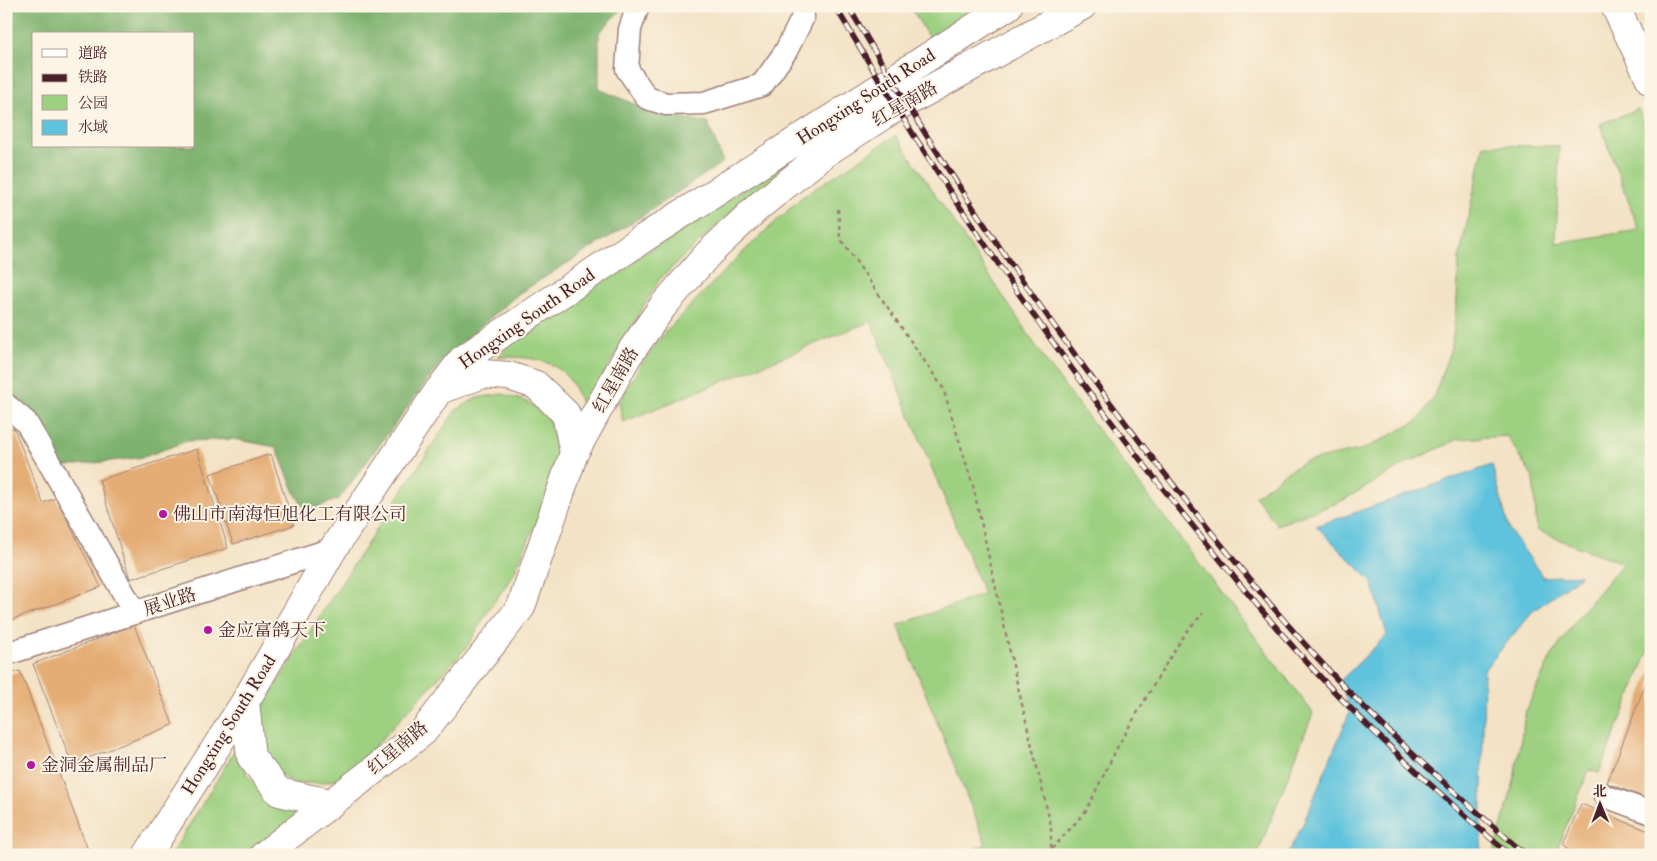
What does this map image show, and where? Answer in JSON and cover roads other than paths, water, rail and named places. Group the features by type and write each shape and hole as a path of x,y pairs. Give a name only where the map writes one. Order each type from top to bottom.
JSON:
{"main road":[{"name":"Hongxing South Road","path":"147,855 245,702 333,549 439,390 462,360 644,238 1008,6"},
{"name":"红星南路","path":"264,855 423,732 521,606 574,453 627,357 663,306 708,254 760,206 825,153 885,114 1082,6"},
{"path":"1615,6 1651,81"},
{"path":"439,390 483,374 509,376 536,385 566,414 574,453"},
{"path":"245,702 251,757 279,792 329,803"}],"street":[{"path":"638,6 630,29 628,69 648,98 666,104 704,103 762,85 786,51 803,17 802,6"},
{"path":"6,405 26,422 135,613"},
{"name":"展业路","path":"6,654 333,549"},
{"path":"1605,796 1651,813"}],"water":[{"path":"1492,465 1509,529 1543,577 1581,575 1532,612 1484,670 1481,855 1287,855 1304,822 1350,711 1340,681 1387,635 1372,582 1316,526"}],"railway":[{"path":"835,6 916,139 1002,270 1092,397 1188,520 1273,623 1326,683 1370,728 1462,814 1510,855"},
{"path":"848,6 887,72 1012,266 1101,391 1195,512 1280,615 1356,699 1427,767 1526,855"}],"place":[{"name":"佛山市南海恒旭化工有限公司","path":"163,514"},
{"name":"金应富鸽天下","path":"208,630"},
{"name":"金洞金属制品厂","path":"31,765"}]}
